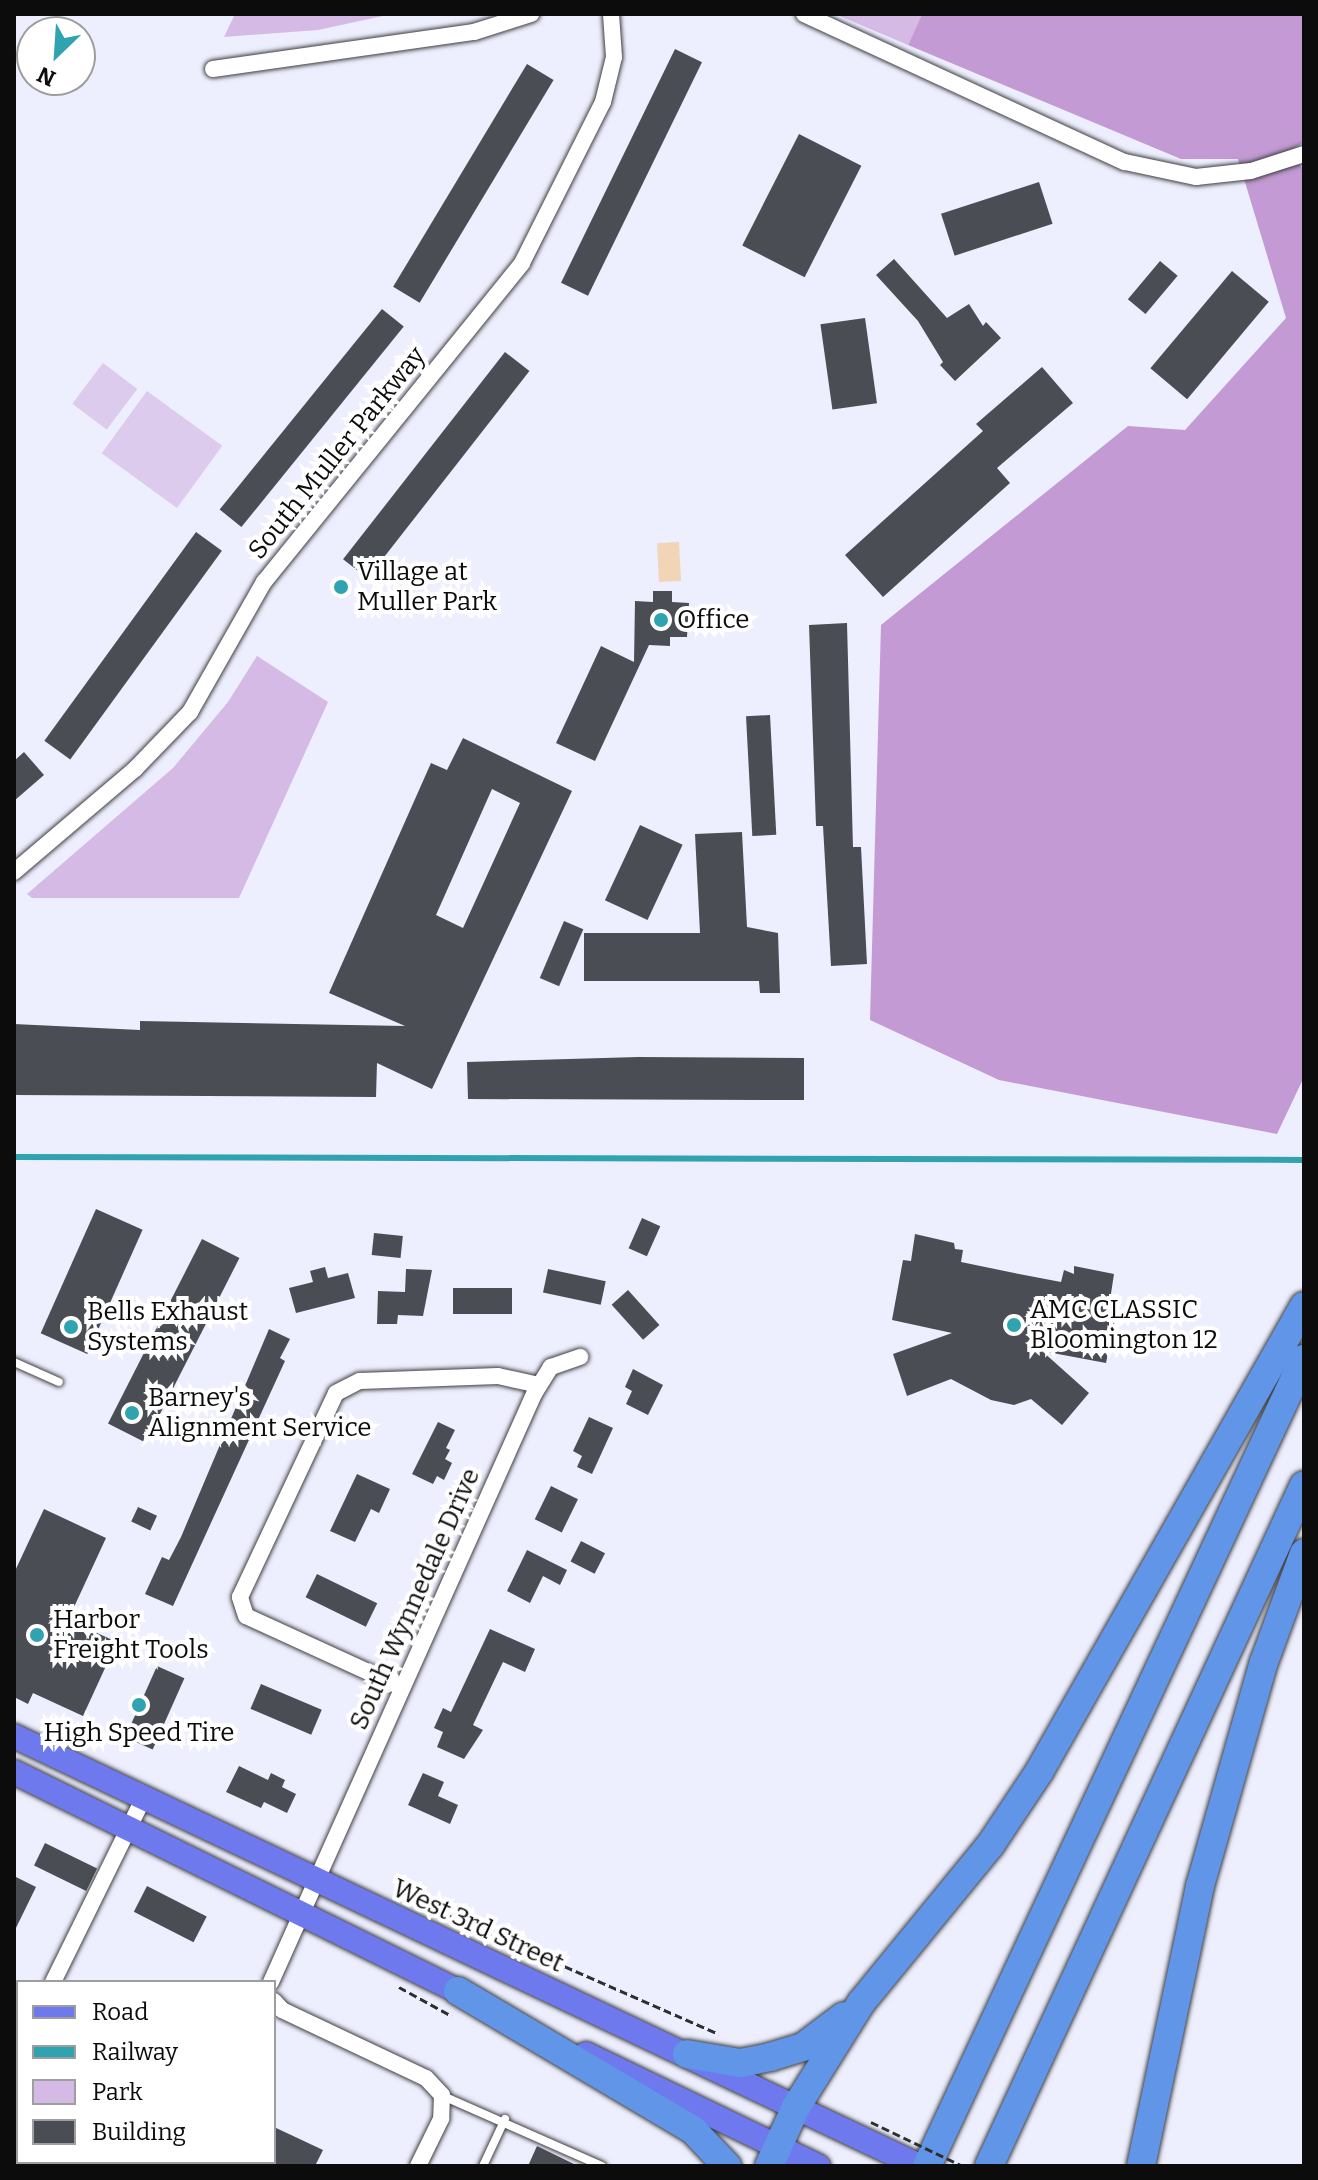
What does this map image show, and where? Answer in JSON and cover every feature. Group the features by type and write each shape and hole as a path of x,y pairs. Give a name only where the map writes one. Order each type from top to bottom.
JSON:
{"highway":[{"path":"772,2156 796,2107 861,2003 991,1844 1039,1772 1304,1306"},
{"path":"927,2166 1304,1359"},
{"path":"989,2166 1304,1485"},
{"path":"1141,2165 1200,1886 1264,1662 1304,1553"},
{"path":"458,1991 693,2130 727,2166"},
{"path":"687,2054 740,2063 791,2051 803,2047 861,2003"}],"main road":[{"name":"West 3rd Street","path":"14,1736 317,1883 796,2107 867,2131 919,2166"},
{"path":"14,1772 458,1991 772,2156 818,2166"}],"street":[{"path":"213,69 474,32 531,14"},
{"name":"South Muller Parkway","path":"14,872 135,769 190,712 264,582 522,263 603,102 614,57 611,14"},
{"path":"804,14 1125,162 1196,177 1251,171 1304,154"},
{"name":"South Wynnedale Drive","path":"272,1980 539,1385 551,1367 580,1357"},
{"path":"401,1687 246,1616 240,1597 336,1393 360,1381 498,1376 539,1385"},
{"path":"54,1980 144,1797"},
{"path":"276,2003 282,2010 426,2078 442,2095 441,2119 418,2166"}],"lane":[{"path":"14,1362 59,1382"},
{"path":"442,2095 505,2119 602,2166"},
{"path":"483,2166 505,2119"}],"path":[{"path":"388,1889 721,2035"},
{"path":"867,2131 963,2166"}],"green space":[{"path":"235,14 392,14 318,30 224,37"},
{"path":"835,14 922,14 908,45"},
{"path":"257,656 328,702 239,898 32,898 27,894 173,768 228,702"}],"shaded area":[{"path":"922,14 1304,14 1304,142 1291,150 1304,171 1304,1077 1277,1134 999,1080 870,1020 881,625 1128,426 1185,430 1286,318 1238,159 1181,159 908,45"},
{"path":"103,363 137,389 107,430 72,404"},
{"path":"147,391 222,446 177,508 102,453"},
{"path":"679,542 681,581 659,582 657,543"}],"building":[{"path":"675,49 702,62 588,296 561,283"},
{"path":"527,64 554,80 420,303 393,287"},
{"path":"799,134 861,166 805,277 742,245"},
{"path":"1039,182 1053,224 955,256 941,214"},
{"path":"894,259 947,318 969,304 983,326 986,322 1001,338 955,381 940,365 943,362 918,321 876,275"},
{"path":"1160,261 1178,276 1145,314 1128,299"},
{"path":"1232,271 1269,302 1187,399 1150,368"},
{"path":"382,309 404,327 241,527 220,510"},
{"path":"865,318 877,403 832,409 820,324"},
{"path":"505,352 529,371 368,578 343,559"},
{"path":"1042,367 1073,403 997,468 1010,483 883,597 845,555 983,431 976,424"},
{"path":"196,532 222,551 70,760 44,741"},
{"path":"653,591 672,591 672,602 689,603 687,637 670,637 670,646 649,645 595,761 556,743 601,646 634,662 635,601 653,602"},
{"path":"847,623 853,847 861,847 867,964 831,966 823,826 816,826 809,625"},
{"path":"770,715 776,835 752,836 746,716"},
{"path":"463,738 572,791 432,1089 377,1063 376,1097 14,1095 14,1024 140,1030 140,1021 405,1026 329,993 431,763 447,770","holes":["492,789 520,803 463,928 436,915"]},
{"path":"24,752 44,775 14,801 14,761"},
{"path":"640,825 683,845 648,920 605,900"},
{"path":"742,832 747,927 778,933 780,993 760,993 759,981 584,981 584,933 700,933 695,834"},
{"path":"564,921 583,929 559,986 540,978"},
{"path":"638,1057 804,1058 804,1100 468,1099 467,1062"},
{"path":"96,1209 143,1230 87,1354 41,1333"},
{"path":"642,1218 660,1226 647,1256 629,1248"},
{"path":"374,1233 403,1236 401,1258 372,1255"},
{"name":"AMC CLASSIC Bloomington 12","path":"915,1234 954,1243 955,1249 963,1250 961,1262 1019,1274 1061,1282 1064,1270 1074,1274 1074,1266 1114,1274 1110,1300 1118,1302 1106,1363 1042,1351 1089,1393 1062,1425 1031,1399 1014,1405 991,1400 951,1379 907,1396 893,1354 952,1333 892,1320 903,1260 911,1261"},
{"path":"202,1239 239,1258 145,1443 108,1423"},
{"path":"325,1267 328,1278 348,1273 355,1298 296,1313 289,1288 313,1282 310,1271"},
{"path":"406,1269 432,1270 423,1316 398,1315 397,1324 377,1324 378,1291 405,1292"},
{"path":"548,1269 606,1281 601,1305 543,1292"},
{"path":"453,1288 512,1288 512,1314 453,1314"},
{"path":"628,1290 659,1325 643,1340 612,1305"},
{"path":"269,1329 290,1339 280,1358 285,1361 173,1606 145,1594 162,1557 169,1560 181,1537"},
{"path":"633,1369 663,1385 648,1415 626,1404 632,1391 625,1387"},
{"path":"589,1417 613,1428 592,1474 577,1467 582,1456 573,1451"},
{"path":"438,1422 455,1430 446,1448 450,1450 445,1459 452,1463 444,1480 437,1476 433,1484 412,1474"},
{"path":"357,1474 390,1489 379,1513 371,1509 355,1542 330,1531"},
{"path":"551,1486 578,1499 562,1532 535,1519"},
{"path":"138,1507 157,1516 150,1530 131,1522"},
{"name":"Harbor Freight Tools","path":"44,1509 106,1538 68,1620 117,1642 83,1716 33,1693 28,1704 14,1697 14,1573"},
{"path":"581,1541 605,1553 595,1574 571,1561"},
{"path":"527,1550 567,1570 560,1585 543,1576 530,1603 507,1591"},
{"path":"317,1574 377,1603 366,1627 306,1597"},
{"path":"490,1629 535,1649 525,1672 503,1662 473,1725 483,1730 464,1759 437,1747 443,1732 434,1728 443,1708 451,1712"},
{"path":"157,1666 184,1678 153,1749 125,1737"},
{"path":"261,1684 322,1710 311,1735 250,1709"},
{"path":"239,1766 268,1780 271,1773 285,1780 282,1787 296,1794 287,1813 264,1802 261,1808 226,1792"},
{"path":"423,1773 444,1782 438,1796 458,1805 450,1824 408,1805"},
{"path":"45,1843 97,1868 86,1891 34,1865"},
{"path":"14,1876 36,1887 14,1932"},
{"path":"147,1886 207,1916 194,1942 134,1912"},
{"path":"276,2128 323,2150 315,2166 274,2166"},
{"path":"537,2146 578,2166 528,2166"}],"railway":[{"path":"14,1157 1304,1160"}],"place":[{"name":"Village at Muller Park","path":"341,587"},
{"name":"Office","path":"661,620"},
{"name":"AMC CLASSIC Bloomington 12","path":"1014,1325"},
{"name":"Bells Exhaust Systems","path":"71,1327"},
{"name":"Barney's Alignment Service","path":"132,1413"},
{"name":"Harbor Freight Tools","path":"37,1635"},
{"name":"High Speed Tire","path":"139,1705"}]}
